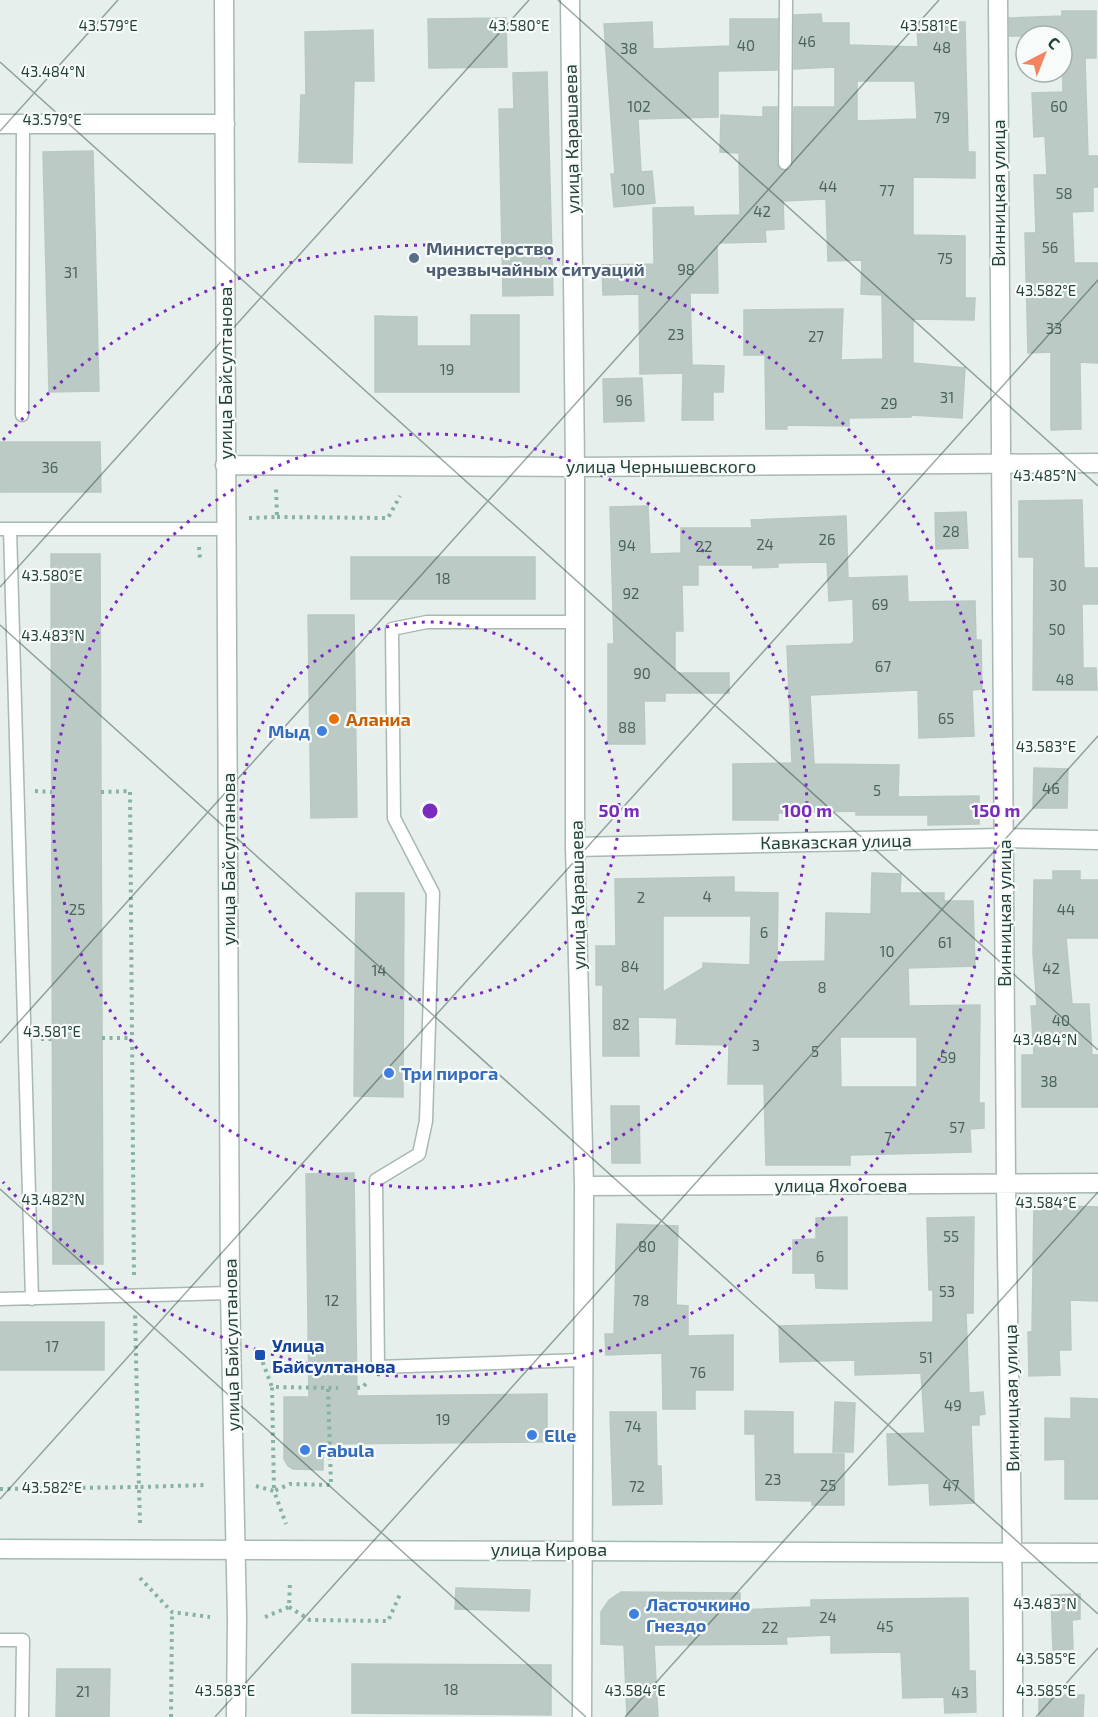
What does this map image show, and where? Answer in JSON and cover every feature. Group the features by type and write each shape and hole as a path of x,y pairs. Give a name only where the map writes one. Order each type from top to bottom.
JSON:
{"street":[{"name":"улица Байсултанова","path":"224,0 230,1293 236,1717"},
{"name":"улица Карашаева","path":"570,0 575,467 575,846 584,1186 582,1717"},
{"name":"Винницкая улица","path":"998,0 998,464 1006,1184 1014,1553 1013,1717"},
{"path":"0,124 225,124"},
{"name":"улица Чернышевского","path":"225,465 575,467 1098,463"},
{"name":"Кавказская улица","path":"575,846 1003,838 1098,840"},
{"name":"улица Яхогоева","path":"584,1186 1098,1183"},
{"name":"улица Кирова","path":"0,1549 581,1549 1098,1553"}],"lane":[{"path":"785,163 786,0"},
{"path":"22,415 23,124"},
{"path":"32,1299 5,529 227,529"},
{"path":"575,622 427,622 392,629 394,818 433,893 426,1121 419,1154 376,1180 378,1367 582,1360"},
{"path":"0,1299 230,1293"},
{"path":"0,1640 23,1640 22,1717"}],"path":[{"path":"276,487 277,517"},
{"path":"249,518 388,518 400,496"},
{"path":"101,792 130,791 134,1296 140,1523"},
{"path":"102,1038 132,1038"},
{"path":"260,1355 272,1387 274,1491 286,1524"},
{"path":"272,1387 338,1388"},
{"path":"251,1485 274,1491 290,1484 331,1485 328,1389"},
{"path":"0,1489 207,1485"},
{"path":"140,1578 172,1612 210,1617"},
{"path":"289,1608 290,1582"},
{"path":"289,1608 310,1620 388,1621 401,1592"},
{"path":"265,1617 289,1608"},
{"path":"171,1717 172,1612"}],"building":[{"path":"1062,11 1096,11 1096,58 1085,58 1088,156 1098,156 1098,187 1093,187 1093,211 1072,212 1074,263 1098,263 1098,363 1080,362 1081,429 1051,430 1051,352 1028,353 1025,233 1036,233 1034,175 1047,175 1045,136 1034,137 1032,93 1063,92 1063,84 1074,84 1074,24 1014,24 1014,36 1009,36 1009,18 1062,16"},
{"path":"821,14 822,23 849,23 849,45 918,47 917,22 965,22 968,152 975,152 975,178 913,177 913,235 965,236 965,298 975,298 974,320 913,319 913,363 965,368 962,418 911,415 911,417 849,418 849,426 787,425 787,429 766,429 765,355 744,355 744,310 843,309 841,360 883,359 882,295 861,294 862,260 828,261 826,199 783,201 784,229 765,230 766,242 717,243 718,293 690,293 692,365 724,366 723,392 713,392 713,420 682,420 683,373 640,374 639,294 603,295 602,265 654,264 653,208 693,207 694,216 740,215 739,153 720,152 721,115 763,117 763,107 777,107 777,164 784,171 792,168 794,107 835,107 835,67 794,69 794,15","holes":["857,81 915,81 917,119 857,121"]},
{"path":"506,18 507,67 429,68 428,19"},
{"path":"730,19 778,19 777,70 718,71 718,117 638,119 641,172 652,171 655,203 614,207 611,174 615,174 604,24 652,22 653,49 730,46"},
{"path":"373,30 374,81 354,81 352,163 299,162 301,95 306,95 305,32"},
{"path":"547,72 553,295 503,296 499,109 514,109 513,73"},
{"path":"93,151 99,391 49,392 43,152"},
{"path":"471,315 519,315 519,392 375,392 375,316 417,317 417,346 471,346"},
{"path":"642,378 644,421 604,422 603,379"},
{"path":"0,442 100,442 101,492 0,492"},
{"path":"1082,500 1084,568 1098,568 1098,604 1082,604 1083,668 1096,668 1097,690 1033,690 1034,557 1019,557 1019,501"},
{"path":"648,506 650,554 681,553 681,528 752,528 751,520 846,516 848,578 907,576 908,602 975,601 976,640 981,640 982,689 972,690 974,736 919,738 918,690 810,695 814,764 899,765 898,797 979,796 979,824 928,825 928,815 856,815 856,811 778,813 778,820 733,820 733,764 792,763 787,646 851,644 854,641 853,599 829,601 827,562 778,563 778,567 753,568 753,565 698,565 698,585 682,585 683,631 675,631 675,673 729,673 729,693 665,693 665,701 644,701 645,744 608,744 608,644 614,644 610,507"},
{"path":"966,512 968,548 936,549 935,513"},
{"path":"51,554 100,554 103,1264 53,1264"},
{"path":"351,557 535,557 535,599 351,599"},
{"path":"308,615 354,615 357,817 311,818"},
{"path":"1034,768 1068,769 1067,808 1033,808"},
{"path":"1053,871 1080,871 1080,880 1098,880 1098,938 1066,938 1072,1004 1089,1004 1092,1055 1098,1055 1098,1107 1022,1107 1022,1055 1034,1055 1031,1006 1037,1006 1033,953 1034,880 1053,880"},
{"path":"872,873 901,874 900,893 944,893 944,901 973,901 975,966 908,968 909,1006 980,1005 979,1103 984,1103 984,1128 970,1129 971,1152 850,1155 850,1165 766,1165 764,1084 728,1084 729,1045 676,1044 677,1018 638,1017 639,1056 603,1056 603,985 596,985 596,946 616,946 615,879 734,877 734,892 778,893 777,962 825,961 826,913 871,914","holes":["663,916 751,916 750,965 703,963 703,968 663,992","840,1037 917,1037 917,1087 841,1087"]},
{"path":"356,893 404,893 403,1097 354,1096"},
{"path":"611,1106 639,1106 640,1163 612,1163"},
{"path":"354,1173 357,1396 547,1394 547,1442 323,1444 323,1470 293,1469 288,1466 284,1459 284,1397 309,1397 306,1174"},
{"path":"1034,1205 1098,1207 1098,1301 1070,1300 1071,1350 1059,1350 1060,1375 1029,1376 1028,1332 1032,1332"},
{"path":"847,1217 847,1289 816,1288 815,1273 793,1273 793,1240 816,1239 816,1218"},
{"path":"974,1217 973,1313 966,1313 969,1393 983,1392 985,1414 979,1415 979,1425 971,1425 974,1503 930,1505 929,1483 889,1485 887,1434 925,1433 921,1373 855,1375 855,1360 780,1362 779,1326 933,1322 933,1290 929,1290 927,1218"},
{"path":"617,1224 678,1226 676,1305 688,1306 688,1336 733,1335 733,1390 695,1390 695,1409 663,1409 662,1353 606,1355 605,1334 614,1334"},
{"path":"0,1322 104,1322 104,1370 0,1370"},
{"path":"1071,1398 1098,1399 1098,1499 1065,1499 1065,1459 1045,1460 1045,1418 1071,1419"},
{"path":"835,1402 855,1403 853,1452 833,1452"},
{"path":"745,1411 793,1412 793,1454 844,1454 844,1505 812,1505 812,1501 756,1500 755,1434 745,1434"},
{"path":"610,1412 656,1412 657,1466 661,1466 662,1504 613,1505"},
{"path":"456,1588 530,1590 529,1611 455,1609"},
{"path":"621,1592 740,1593 740,1610 811,1607 811,1600 968,1598 969,1671 975,1671 976,1712 945,1713 944,1697 903,1698 901,1652 831,1653 831,1635 786,1637 787,1644 654,1645 658,1717 627,1717 624,1645 601,1644 601,1612 609,1600"},
{"path":"1080,1594 1080,1619 1072,1620 1073,1649 1053,1650 1051,1595"},
{"path":"352,1664 551,1665 551,1715 352,1713"},
{"path":"57,1669 110,1669 109,1717 56,1717"},
{"path":"1039,1695 1084,1695 1083,1717 1039,1717"}],"place":[{"name":"Министерство чрезвычайных ситуаций","path":"414,258"},
{"name":"Аланиа","path":"334,719"},
{"name":"Мыд","path":"322,731"},
{"name":"Три пирога","path":"389,1073"},
{"name":"Улица Байсултанова","path":"260,1355"},
{"name":"Elle","path":"532,1435"},
{"name":"Fabula","path":"305,1450"},
{"name":"Ласточкино Гнездо","path":"634,1614"}]}
